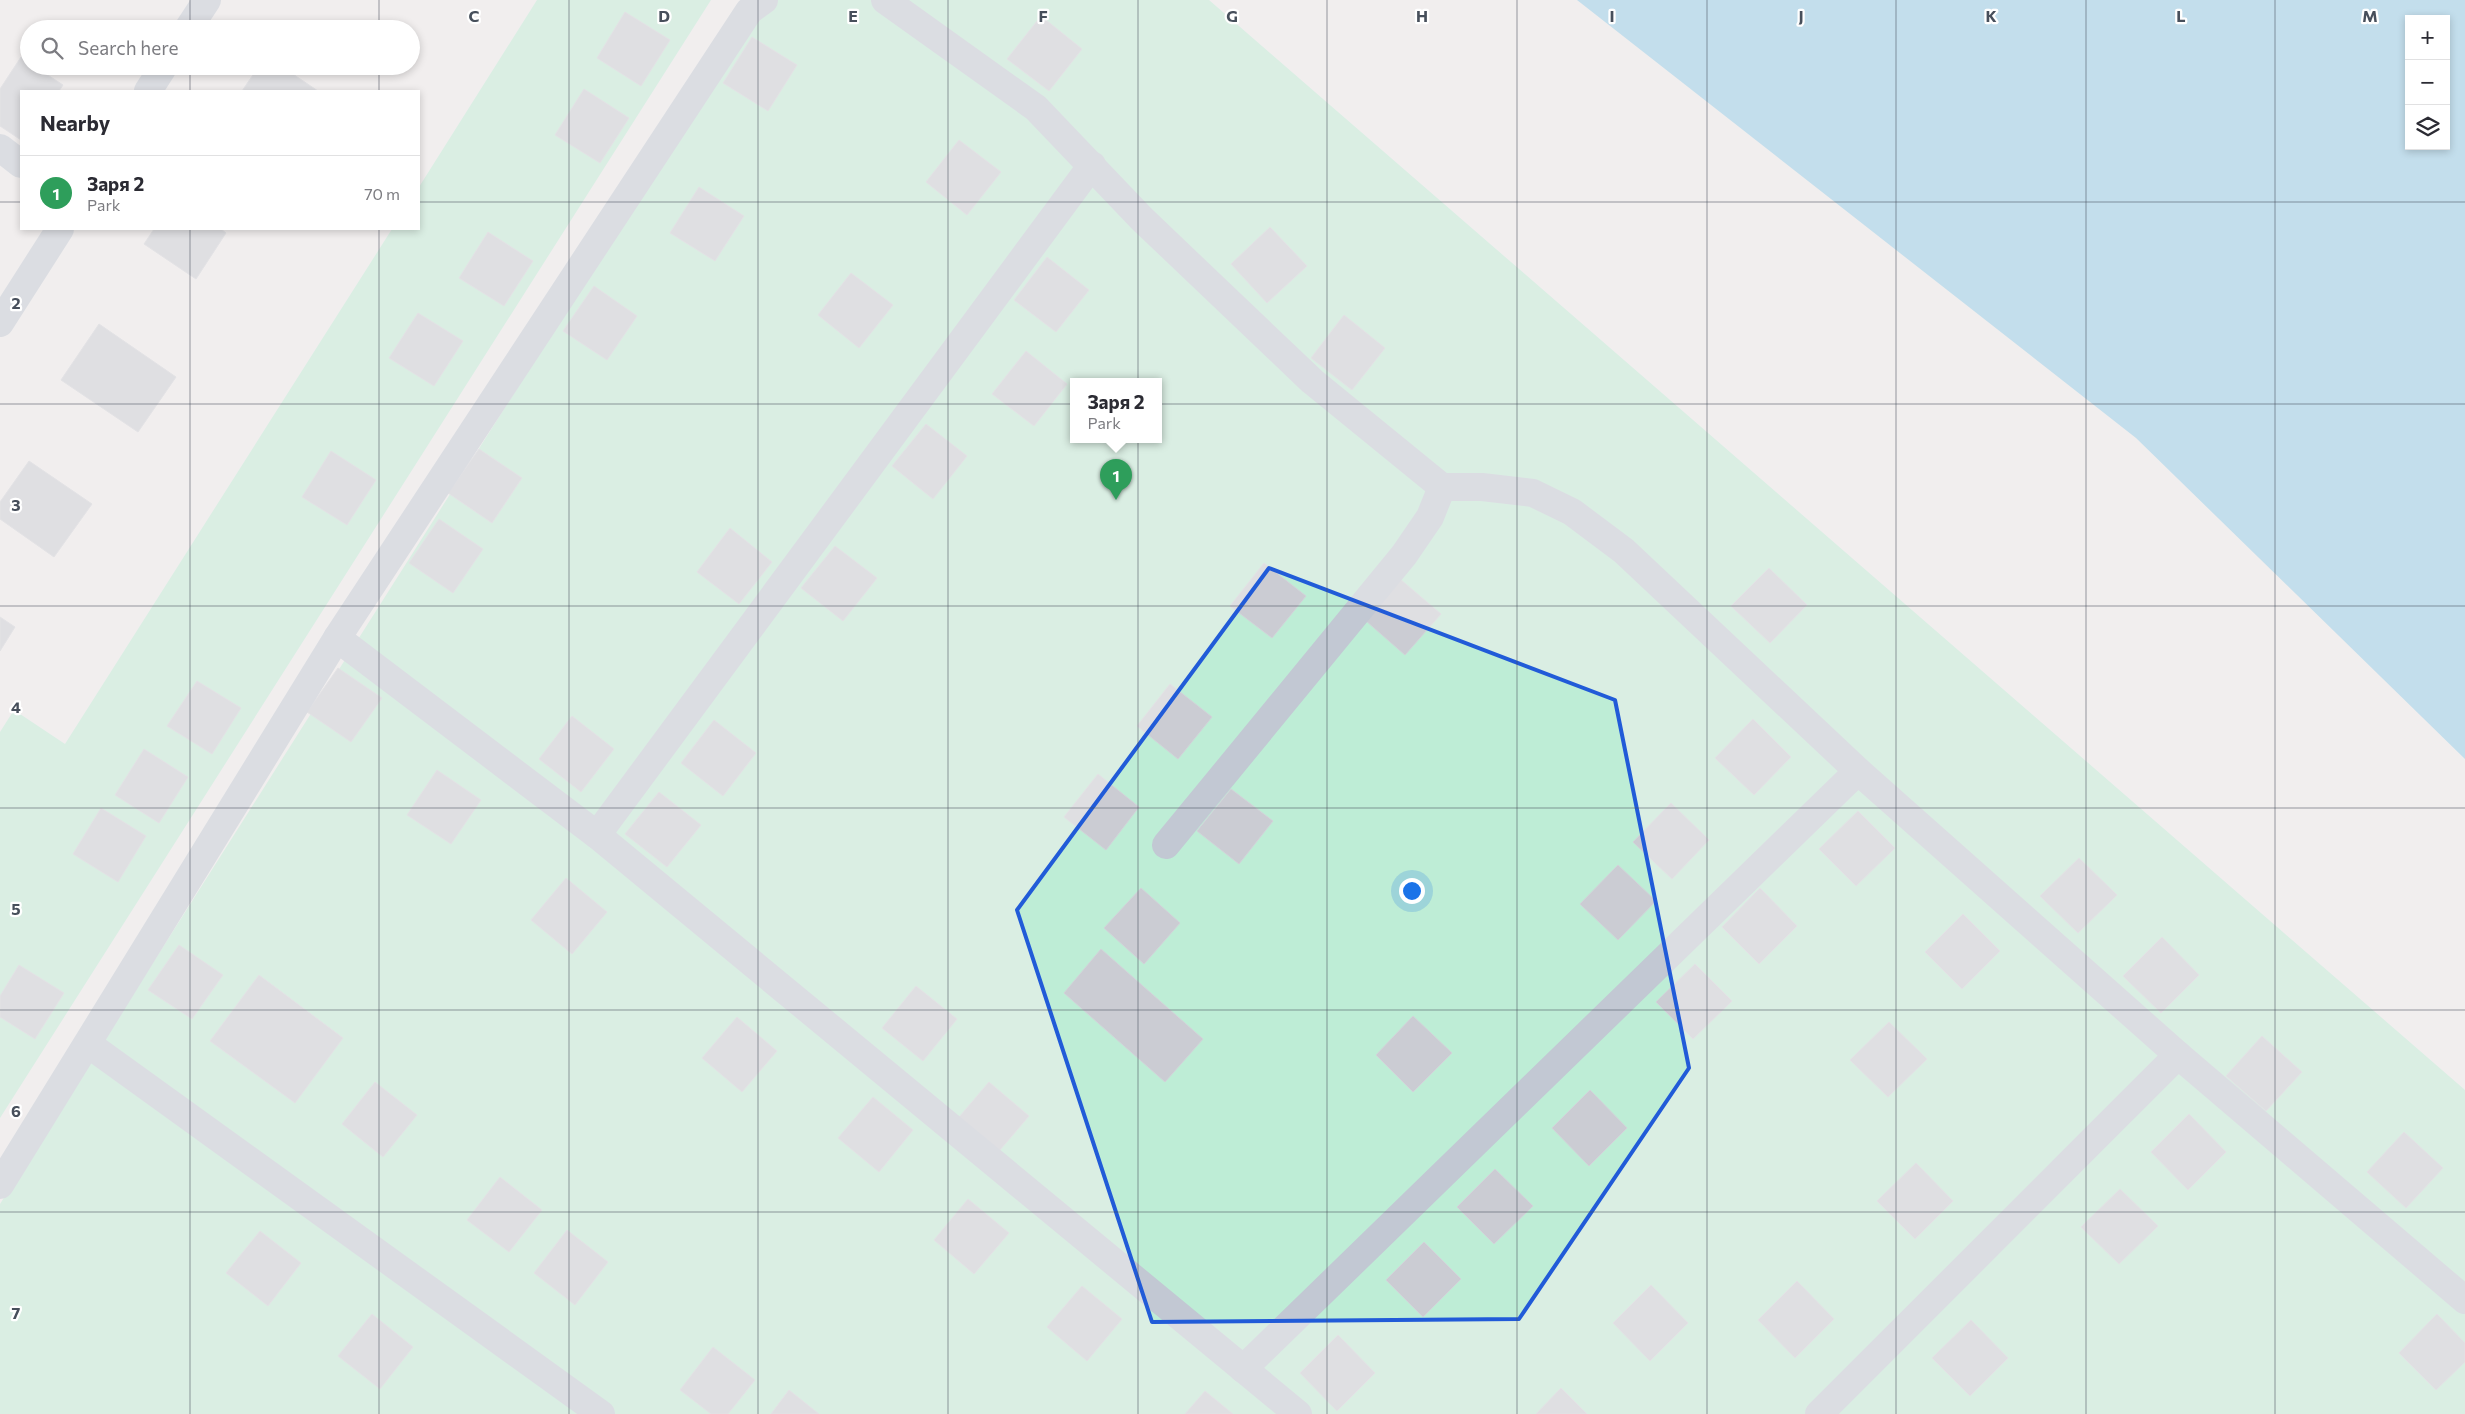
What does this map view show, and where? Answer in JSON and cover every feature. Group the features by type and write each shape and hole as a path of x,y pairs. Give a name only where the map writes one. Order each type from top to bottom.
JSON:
{"street":[{"path":"194,20 207,0"},
{"path":"0,1185 337,638 749,11 764,0"},
{"path":"886,0 1036,108 1142,219 1312,380 1442,487 1482,487 1533,493 1572,512 1624,551 1858,771 2178,1055 2465,1300"},
{"path":"149,90 158,75"},
{"path":"0,148 20,163"},
{"path":"597,835 1092,165"},
{"path":"0,322 59,230"},
{"path":"1166,844 1404,555 1430,517 1442,487"},
{"path":"337,638 597,835 1298,1414"},
{"path":"1243,1369 1858,771"},
{"path":"88,1044 601,1414"},
{"path":"1819,1414 2178,1055"}],"highlighted area":[{"path":"1269,568 1615,700 1689,1068 1519,1319 1152,1322 1017,910"}],"green space":[{"path":"537,0 711,0 0,1118 0,732 14,710 65,744 391,230 420,230 420,185"},
{"path":"777,0 1209,0 2465,1090 2465,1414 0,1414 0,1204 738,40"}],"water":[{"path":"1577,0 2465,0 2465,759 2136,438"}],"building":[{"path":"625,12 670,40 641,86 597,58"},
{"path":"1041,16 1082,49 1049,91 1007,59"},
{"path":"752,37 797,65 768,111 723,83"},
{"path":"20,59 20,75 48,75 63,85 60,90 20,90 20,139 0,126 0,89"},
{"path":"253,75 294,75 317,90 243,90"},
{"path":"584,89 629,118 600,163 555,135"},
{"path":"959,140 1001,172 967,215 926,182"},
{"path":"699,187 744,216 715,261 670,233"},
{"path":"1270,227 1307,266 1267,303 1231,264"},
{"path":"153,230 222,230 226,233 196,279 144,244"},
{"path":"488,232 533,261 504,306 459,278"},
{"path":"1047,257 1089,290 1056,332 1014,300"},
{"path":"851,273 893,305 859,348 818,315"},
{"path":"594,286 637,316 607,360 563,331"},
{"path":"418,313 463,341 434,386 389,358"},
{"path":"1344,315 1385,348 1352,390 1311,358"},
{"path":"99,324 176,377 138,432 61,380"},
{"path":"1026,351 1067,384 1034,426 992,394"},
{"path":"926,424 967,456 933,499 892,466"},
{"path":"479,449 522,478 492,523 448,493"},
{"path":"331,451 376,480 347,525 302,497"},
{"path":"29,461 92,504 54,557 0,519 0,502"},
{"path":"439,519 483,549 453,593 409,563"},
{"path":"730,528 772,562 739,604 697,572"},
{"path":"835,546 877,578 843,621 801,588"},
{"path":"1264,563 1306,596 1272,638 1230,606"},
{"path":"1769,568 1807,605 1770,643 1731,606"},
{"path":"1400,579 1441,614 1405,655 1365,620"},
{"path":"0,617 15,627 0,651"},
{"path":"338,668 382,698 351,742 307,712"},
{"path":"197,681 241,708 212,754 167,726"},
{"path":"1170,684 1212,717 1178,759 1137,726"},
{"path":"572,716 614,749 581,792 539,759"},
{"path":"1753,719 1791,757 1754,795 1715,758"},
{"path":"714,720 756,753 723,796 681,763"},
{"path":"144,749 188,777 159,823 115,795"},
{"path":"437,770 481,800 451,844 407,815"},
{"path":"1098,774 1139,807 1106,850 1064,817"},
{"path":"1231,789 1273,821 1239,864 1197,831"},
{"path":"659,792 701,825 667,867 625,834"},
{"path":"1671,803 1709,840 1672,879 1633,842"},
{"path":"101,808 146,836 118,882 73,854"},
{"path":"1858,811 1895,848 1856,886 1819,849"},
{"path":"2079,858 2117,895 2078,933 2040,896"},
{"path":"1618,865 1656,901 1618,940 1580,904"},
{"path":"566,878 607,912 572,954 531,920"},
{"path":"1141,888 1180,923 1144,964 1104,928"},
{"path":"1760,888 1797,926 1759,964 1722,927"},
{"path":"1963,914 2000,951 1962,989 1925,952"},
{"path":"2162,937 2199,975 2161,1013 2123,976"},
{"path":"179,945 223,975 192,1019 148,990"},
{"path":"1101,949 1203,1039 1165,1082 1064,993"},
{"path":"1695,964 1732,1001 1693,1039 1656,1002"},
{"path":"19,965 64,993 35,1039 0,1017 0,996"},
{"path":"259,975 343,1038 295,1103 210,1041"},
{"path":"916,986 957,1019 923,1061 882,1028"},
{"path":"1413,1016 1452,1053 1413,1092 1376,1055"},
{"path":"737,1017 777,1051 742,1092 702,1058"},
{"path":"1889,1022 1927,1059 1888,1097 1850,1060"},
{"path":"2262,1036 2302,1072 2266,1111 2226,1076"},
{"path":"375,1082 417,1115 383,1157 342,1124"},
{"path":"989,1082 1029,1116 994,1157 954,1123"},
{"path":"1590,1090 1627,1128 1589,1166 1552,1128"},
{"path":"873,1097 913,1130 879,1172 838,1138"},
{"path":"2189,1114 2226,1152 2188,1190 2151,1152"},
{"path":"2404,1132 2443,1168 2406,1208 2367,1172"},
{"path":"1916,1163 1953,1201 1915,1239 1877,1201"},
{"path":"1495,1169 1533,1206 1494,1244 1457,1207"},
{"path":"500,1177 542,1210 509,1252 467,1220"},
{"path":"2120,1189 2158,1226 2119,1264 2081,1227"},
{"path":"968,1199 1009,1233 974,1274 934,1240"},
{"path":"567,1230 608,1262 575,1305 534,1273"},
{"path":"260,1231 301,1263 268,1306 226,1273"},
{"path":"1424,1242 1461,1279 1423,1317 1386,1280"},
{"path":"1797,1281 1834,1319 1795,1358 1758,1320"},
{"path":"1651,1285 1688,1323 1650,1361 1613,1323"},
{"path":"1082,1286 1122,1319 1087,1361 1047,1327"},
{"path":"372,1314 413,1347 380,1389 338,1356"},
{"path":"2437,1314 2465,1343 2465,1362 2436,1390 2399,1353"},
{"path":"1971,1320 2008,1358 1970,1396 1932,1358"},
{"path":"1338,1335 1375,1373 1337,1411 1300,1373"},
{"path":"713,1347 755,1380 728,1414 711,1414 680,1390"},
{"path":"1561,1388 1587,1414 1536,1414"},
{"path":"789,1390 819,1414 771,1414"},
{"path":"1205,1391 1233,1414 1185,1414"}],"place":[{"name":"Заря 2","path":"1116,500"}]}
